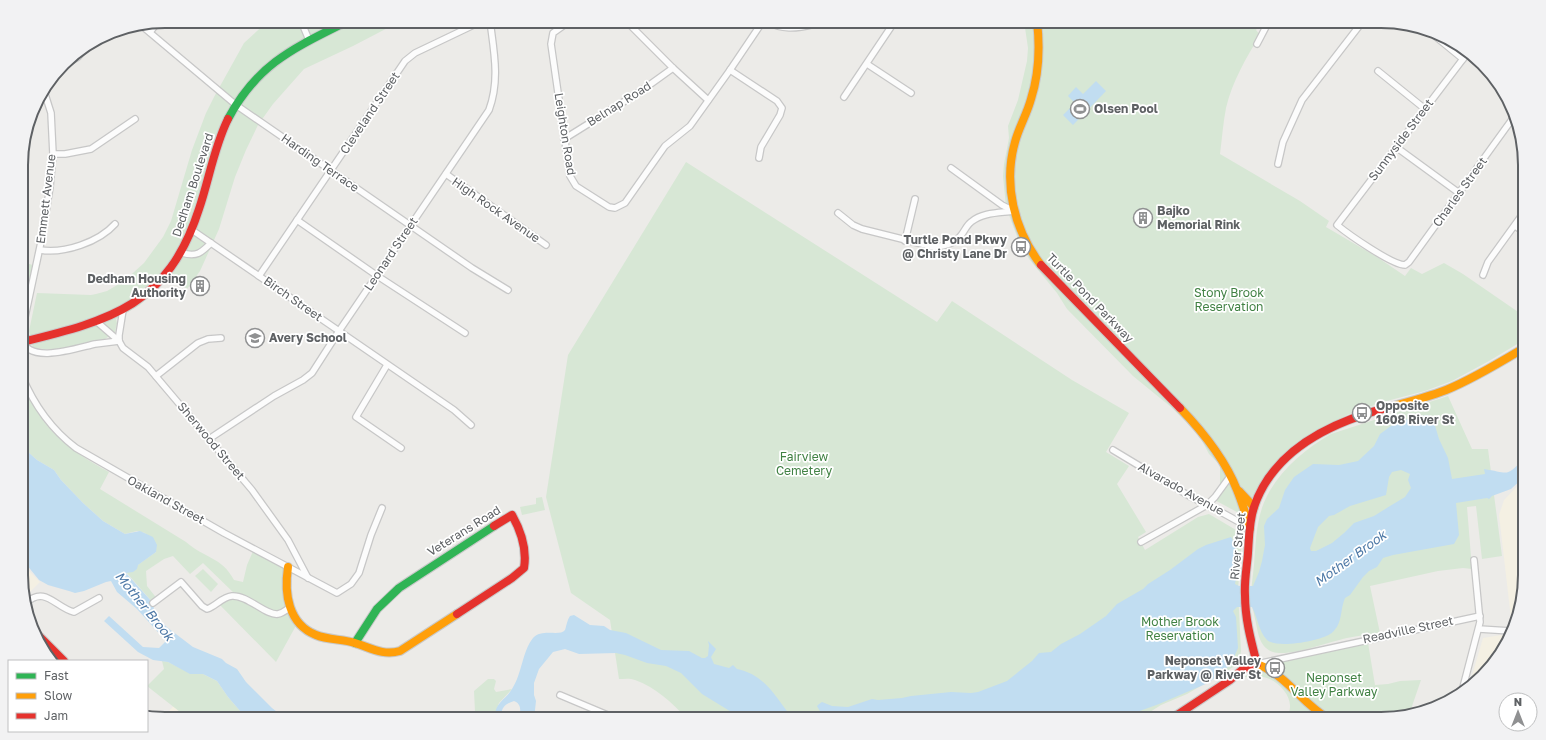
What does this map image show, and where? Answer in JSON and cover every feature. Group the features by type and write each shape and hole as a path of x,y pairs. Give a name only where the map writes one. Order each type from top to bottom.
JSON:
{"main road":[{"name":"Dedham Boulevard","path":"28,339 96,322 123,310 139,300 152,288 182,253 192,230 223,133 236,105 264,70 286,53 334,28"},
{"name":"Turtle Pond Parkway","path":"1038,28 1040,53 1036,79 1031,100 1013,148 1011,166 1010,182 1014,212 1021,234 1033,256 1045,271 1200,429 1215,449 1238,489 1250,528"},
{"name":"River Street","path":"1257,664 1246,610 1245,583 1250,528 1254,507 1262,488 1272,473 1302,445 1318,434 1346,420 1451,388 1518,351"},
{"name":"Turtle Pond Parkway","path":"1238,489 1254,507"},
{"name":"Veterans Road","path":"288,568 285,590 289,608 298,622 308,631 324,637 355,643 382,653 394,654 524,568 525,558 520,532 512,515 406,582 385,601 371,617 355,643"},
{"path":"44,640 63,660"},
{"path":"1182,712 1230,680 1242,670 1257,664 1267,667 1277,673 1317,712"}],"street":[{"path":"304,28 310,40"},
{"name":"Cleveland Street","path":"259,276 409,57 468,28"},
{"name":"Leonard Street","path":"209,439 274,396 308,377 484,118 495,92 496,73 491,28"},
{"name":"Leighton Road","path":"559,28 551,38 564,139 572,182 609,207 615,208 625,203 665,146 690,126 708,100"},
{"path":"633,28 672,68 708,100 759,28"},
{"path":"844,97 890,28"},
{"path":"1257,44 1265,28"},
{"path":"1278,164 1283,142 1302,100 1358,28"},
{"path":"150,32 153,29"},
{"name":"Harding Terrace","path":"147,30 236,105 410,225 508,290"},
{"path":"1447,44 1464,57"},
{"name":"Sunnyside Street","path":"1405,265 1395,262 1337,225 1464,57"},
{"path":"867,64 911,93"},
{"name":"Belnap Road","path":"564,139 641,91 672,68"},
{"path":"730,70 777,101 782,108 780,115 761,147 759,158"},
{"path":"1378,71 1425,109"},
{"name":"Emmett Avenue","path":"28,304 40,250 50,187 53,154 52,113 46,96"},
{"path":"53,154 65,154 91,148 135,119"},
{"name":"Charles Street","path":"1405,265 1409,262 1511,121"},
{"path":"1396,148 1459,193"},
{"path":"951,168 1014,212"},
{"name":"High Rock Avenue","path":"446,174 546,245"},
{"path":"905,241 915,199"},
{"path":"838,213 853,225 862,229 905,241 934,247 943,246 956,241 971,222 987,214 1014,212"},
{"path":"297,220 376,275 464,333"},
{"path":"1483,275 1488,262 1518,221"},
{"path":"40,250 51,251 84,244 107,232 115,224"},
{"name":"Birch Street","path":"192,230 454,410 471,426"},
{"path":"182,253 190,255 198,254 211,243"},
{"path":"28,349 54,353 119,341 123,310"},
{"name":"Sherwood Street","path":"96,322 119,341 123,348 143,362 252,490 281,528 296,551 308,578"},
{"path":"156,376 198,343 208,339 221,338"},
{"path":"387,365 356,417 400,448"},
{"name":"Oakland Street","path":"28,387 41,412 60,435 76,448 288,568 337,593 346,588 359,573 382,508"},
{"name":"Alvarado Avenue","path":"1113,450 1191,497 1250,528"},
{"path":"1141,542 1207,505 1231,476"},
{"path":"1464,684 1479,629 1480,616 1474,560"},
{"path":"153,603 181,582 202,606 207,609 223,599 232,596 242,597 275,614 289,608"},
{"path":"30,599 32,597 41,596 74,612 99,598"},
{"name":"Readville Street","path":"1257,664 1480,616"},
{"path":"1479,629 1507,631"},
{"path":"560,695 600,712"}],"shaded area":[{"path":"1518,485 1518,575 1517,593 1511,619 1499,515 1504,500"},
{"path":"28,570 40,582 29,593"},
{"path":"1501,635 1504,636 1500,644 1490,658 1471,678 1483,638"},
{"path":"176,703 190,712 168,712"}],"green space":[{"path":"260,28 388,28 304,69 273,104 258,125 246,150 235,177 219,229 200,271 187,289 170,275 140,305 116,319 117,323 115,332 105,339 64,349 54,350 33,348 29,331 37,293 91,295 107,291 124,281 144,263 163,237 171,221 192,150 206,113 244,43"},
{"name":"Stony Brook Reservation","path":"1025,28 1257,28 1256,30 1260,35 1240,70 1226,108 1220,154 1300,201 1329,221 1326,227 1377,257 1405,276 1411,268 1422,274 1444,263 1463,274 1518,312 1518,344 1452,381 1425,391 1383,402 1347,415 1295,445 1276,464 1248,518 1211,498 1220,486 1220,465 1209,454 1201,439 1171,407 1133,376 1067,309 1057,293 1029,259 1019,242 1006,207 1003,176 1009,138 1008,126 1018,100 1027,61 1028,48"},
{"name":"Fairview Cemetery","path":"686,162 937,322 952,301 1072,380 1129,413 1106,452 1129,466 1117,484 1146,532 1138,537 1145,550 1198,517 1209,514 1236,530 1242,537 1238,590 1241,651 1240,658 1235,666 1187,694 1161,705 1150,712 681,712 670,701 650,687 633,679 619,679 610,620 571,593 546,497 568,355"},
{"path":"28,264 33,265 28,284"},
{"name":"Mother Brook Reservation","path":"1448,396 1472,449 1488,449 1502,556 1482,559 1476,506 1467,507 1472,569 1463,568 1438,571 1370,586 1380,633 1347,638 1299,651 1280,653 1268,650 1264,646 1258,633 1251,603 1251,594 1256,539 1261,512 1267,496 1279,477 1294,460 1331,434"},
{"path":"28,397 39,414 57,436 68,446 109,472 100,489 218,562 229,572 234,580 243,582 247,565 254,549 288,567 285,583 298,622 276,662 218,603 237,596 203,563 190,574 173,556 164,559 146,571 147,586 158,600 153,603 126,572 156,552 145,533 137,531 125,534 103,521 83,503 61,480 54,470 37,460 28,452"},
{"path":"542,497 545,510 522,515 520,507 536,504 536,498"},
{"path":"203,569 218,584 211,592 195,576"},
{"name":"Neponset Valley Parkway","path":"1368,643 1375,685 1400,681 1421,680 1411,708 1390,712 1289,712 1290,702 1285,692 1278,684 1268,678 1244,677 1263,665"},
{"path":"162,661 168,662 190,673 203,674 217,681 241,712 180,712 148,687 164,669"},
{"path":"488,679 494,679 496,681 494,689 496,692 512,689 499,703 496,712 475,712 474,691"}],"water":[{"path":"1096,81 1106,91 1073,125 1063,115 1075,103 1068,96 1076,87 1083,94"},
{"name":"Mother Brook","path":"1427,415 1433,419 1439,439 1448,458 1452,479 1485,474 1484,469 1507,472 1511,471 1518,464 1518,482 1511,489 1492,496 1489,499 1487,498 1456,503 1459,535 1454,544 1383,558 1377,567 1369,571 1350,595 1345,598 1337,627 1332,633 1325,637 1298,643 1272,643 1264,636 1252,607 1237,607 1233,611 1236,617 1238,648 1231,664 1208,683 1137,712 820,712 817,706 822,702 832,706 848,707 872,699 902,698 951,692 971,693 978,692 1007,681 1032,661 1039,653 1051,652 1061,644 1080,634 1106,616 1117,604 1143,589 1198,549 1231,537 1235,546 1238,563 1238,573 1235,584 1239,586 1253,586 1259,572 1265,545 1264,526 1267,519 1279,508 1285,490 1294,477 1313,464 1339,465 1358,461 1374,446 1380,434 1395,423","holes":["1401,470 1410,474 1408,480 1411,488 1405,497 1374,516 1354,523 1332,543 1316,551 1311,551 1310,548 1318,527 1329,516 1334,515 1350,506 1386,495 1389,477 1392,472"]},
{"name":"Mother Brook","path":"28,452 37,460 54,470 61,480 83,503 103,521 125,534 140,531 153,537 157,545 156,552 138,565 137,569 133,572 126,573 153,603 155,616 193,647 222,659 237,669 246,682 277,712 241,712 217,681 203,674 190,674 168,662 153,660 138,652 104,621 109,616 143,647 159,648 166,641 137,609 117,592 111,581 75,593 48,585 39,580 28,566"},
{"path":"574,615 590,625 604,626 610,630 626,633 661,650 689,651 702,658 708,656 708,641 716,649 711,657 714,664 729,668 733,665 737,669 756,676 770,688 788,712 731,712 702,694 681,673 666,666 647,663 616,653 579,654 565,649 553,652 539,669 534,683 534,695 536,701 535,712 520,712 520,706 514,701 504,707 502,712 496,712 498,706 509,693 518,677 526,650 533,638 537,635 546,633 563,632 570,616"}],"traffic: fast":[{"path":"228,119 252,84 279,59 294,49 334,28"},
{"path":"355,643 377,609 399,588 494,526"}],"traffic: slow":[{"path":"1037,28 1039,51 1036,80 1029,105 1015,142 1010,174 1013,206 1018,222 1024,237 1041,265"},
{"path":"1390,407 1432,395 1456,386 1518,351"},
{"path":"1180,408 1213,446 1226,467 1239,495 1250,528"},
{"path":"1239,491 1254,507"},
{"path":"288,567 288,597 294,616 307,630 321,637 350,642 388,653 400,651 457,614"},
{"path":"1257,664 1268,669 1286,682 1318,712"}],"traffic: jam":[{"path":"28,340 54,334 109,316 133,303 153,287 171,267 186,241 203,198 215,152 228,119"},
{"path":"1041,265 1180,408"},
{"path":"1257,664 1247,621 1245,584 1251,518 1263,486 1276,468 1291,453 1308,440 1348,420 1390,407"},
{"path":"457,614 512,578 524,568 524,548 512,515 494,526"},
{"path":"45,642 63,660"},
{"path":"1182,712 1230,680 1242,670 1257,664"}],"place":[{"name":"Olsen Pool","path":"1080,109"},
{"name":"Bajko Memorial Rink","path":"1143,218"},
{"name":"Turtle Pond Pkwy @ Christy Lane Dr","path":"1021,247"},
{"name":"Dedham Housing Authority","path":"200,286"},
{"name":"Avery School","path":"255,338"},
{"name":"Opposite 1608 River St","path":"1362,413"},
{"name":"Neponset Valley Parkway @ River St","path":"1275,668"}]}
